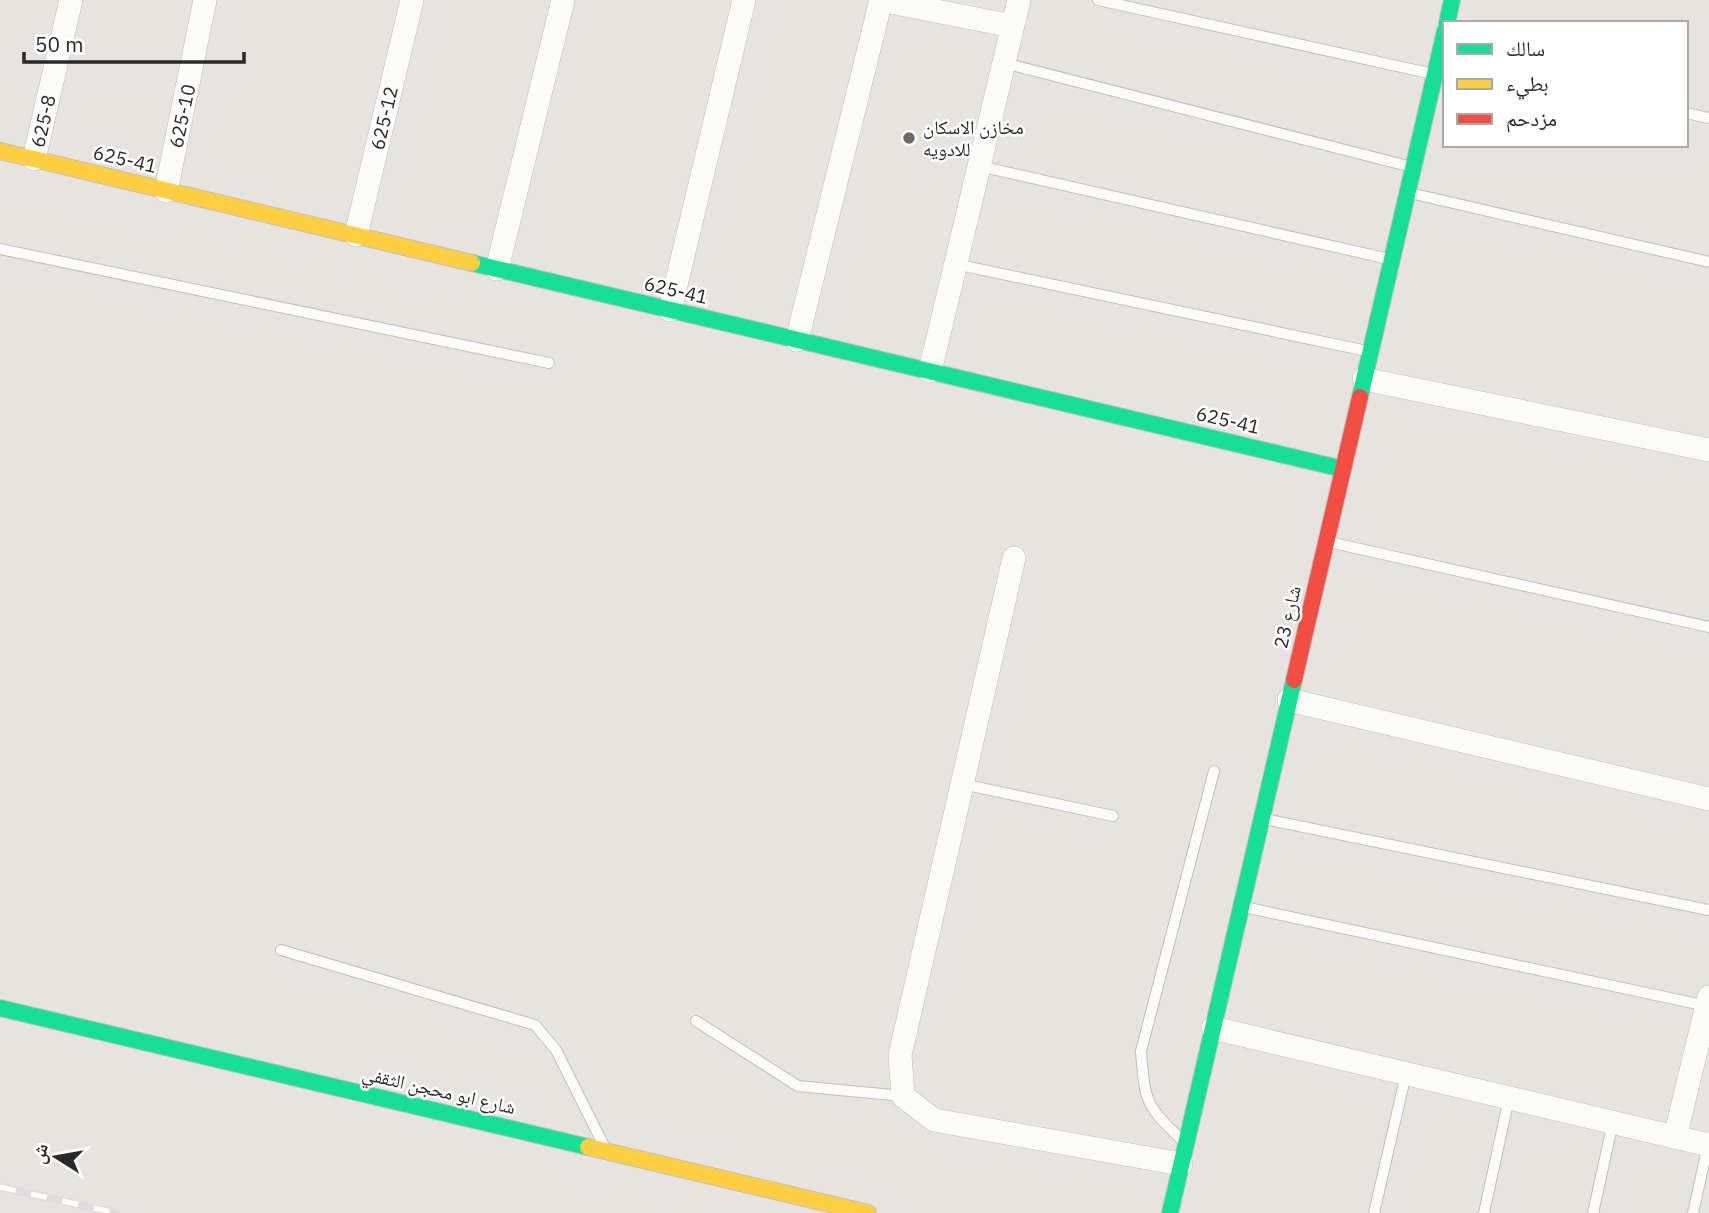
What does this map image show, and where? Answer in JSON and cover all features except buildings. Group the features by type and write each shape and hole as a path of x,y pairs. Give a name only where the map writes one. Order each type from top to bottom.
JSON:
{"street":[{"name":"625-8","path":"34,159 71,0"},
{"name":"625-10","path":"166,191 205,0"},
{"name":"625-12","path":"356,235 412,0"},
{"path":"497,269 563,0"},
{"path":"670,310 744,0"},
{"path":"797,340 881,0 1012,26"},
{"path":"930,371 1019,0"},
{"path":"1447,21 1452,0"},
{"name":"شارع 23","path":"1170,1213 1413,167 1435,74 1442,57"},
{"name":"625-41","path":"0,151 1343,469"},
{"path":"1364,379 1709,450"},
{"path":"1014,558 900,1055 903,1096 934,1120 1184,1154"},
{"path":"1289,700 1709,799"},
{"path":"1675,1137 1701,1065 1708,1002"},
{"name":"شارع ابو محجن الثقفي","path":"0,1008 868,1213"},
{"path":"1213,1028 1709,1145"}],"lane":[{"path":"1098,0 1435,74"},
{"path":"1004,63 1413,167"},
{"path":"1688,113 1709,118"},
{"path":"979,166 1392,260"},
{"path":"1407,193 1709,262"},
{"path":"0,249 549,363"},
{"path":"955,264 1370,352"},
{"path":"1326,541 1709,627"},
{"path":"1184,1154 1154,1114 1147,1099 1141,1051 1214,771"},
{"path":"962,784 1113,816"},
{"path":"1262,819 1709,910"},
{"path":"1241,907 1708,1002"},
{"path":"281,950 535,1024 556,1050 607,1151"},
{"path":"696,1021 798,1086 903,1096"},
{"path":"1374,1213 1406,1074"},
{"path":"1484,1213 1509,1098"},
{"path":"1592,1213 1613,1122"},
{"path":"1693,1213 1709,1145"}],"railway":[{"path":"0,1187 116,1213"}],"traffic: fast":[{"path":"1447,21 1452,0"},
{"path":"1360,397 1443,40"},
{"path":"472,263 1343,469"},
{"path":"1170,1213 1294,680"},
{"path":"0,1008 588,1147"}],"traffic: slow":[{"path":"0,151 472,263"},
{"path":"588,1147 868,1213"}],"traffic: jam":[{"path":"1294,680 1360,397"}],"place":[{"name":"مخازن الاسكان للادويه","path":"909,138"}]}
